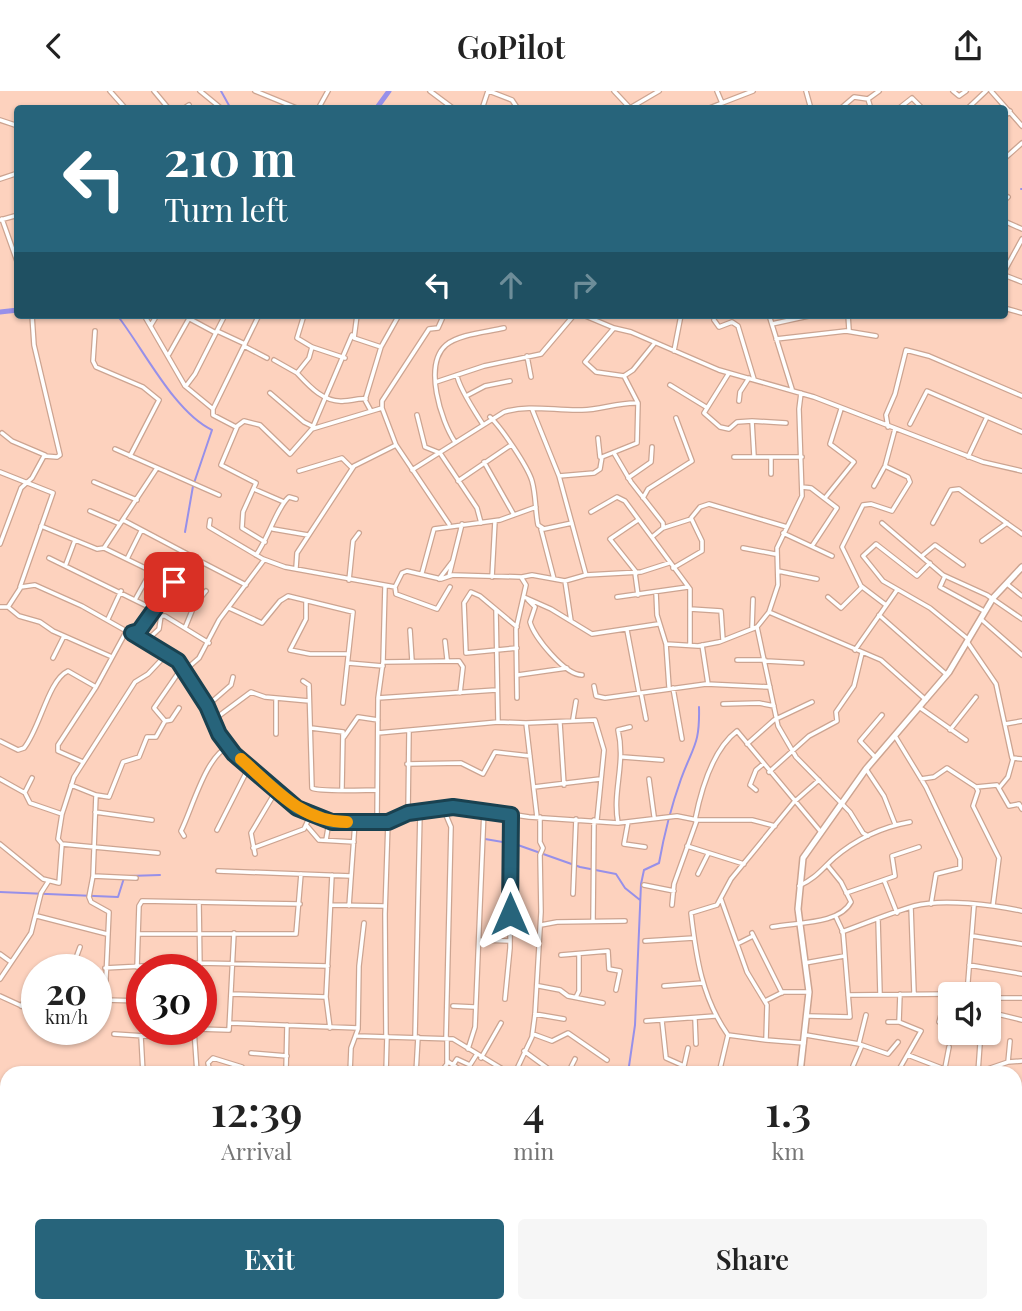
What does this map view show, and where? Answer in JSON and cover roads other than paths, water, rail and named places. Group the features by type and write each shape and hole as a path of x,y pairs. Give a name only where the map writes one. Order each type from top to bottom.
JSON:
{"street":[{"path":"110,91 122,105"},
{"path":"154,91 166,105"},
{"path":"201,91 217,105"},
{"path":"256,91 289,105"},
{"path":"430,91 449,105"},
{"path":"488,91 512,100 515,105"},
{"path":"614,91 627,105"},
{"path":"635,105 659,91"},
{"path":"717,91 722,103"},
{"path":"717,105 753,91"},
{"path":"868,99 879,91"},
{"path":"953,91 959,96 966,91"},
{"path":"972,105 988,91 1003,105"},
{"path":"845,105 856,96 868,99"},
{"path":"903,105 912,97 919,105"},
{"path":"868,99 870,105"},
{"path":"1010,111 1022,126"},
{"path":"1008,155 1022,143"},
{"path":"1,220 14,254"},
{"path":"1008,267 1021,243"},
{"path":"2,433 12,441 45,455 57,457 60,454 34,345 32,319"},
{"path":"147,319 185,386 213,409 218,418 236,427"},
{"path":"151,325 155,319"},
{"path":"169,354 189,319"},
{"path":"193,319 267,358"},
{"path":"185,386 195,374 223,319"},
{"path":"213,409 257,319"},
{"path":"303,319 297,338 312,347 345,358"},
{"path":"265,542 242,528 243,512 256,483 221,465 236,427 244,421 260,425 290,454 312,427 345,358 357,319"},
{"path":"371,411 366,399 381,347 397,319"},
{"path":"442,319 438,328 429,329 419,342 382,401 382,408 396,445 449,524"},
{"path":"436,382 544,352 570,319"},
{"path":"593,319 729,373 787,386 968,457 1022,471"},
{"path":"674,351 680,319"},
{"path":"770,319 787,386"},
{"path":"772,324 793,319"},
{"path":"848,319 850,331"},
{"path":"714,320 719,327 732,322 738,326 752,379"},
{"path":"455,442 439,413 436,382 442,350 447,344 504,328"},
{"path":"614,328 585,362 596,372 624,376 633,370 654,344"},
{"path":"95,331 93,361 96,367 143,387 159,400 130,456"},
{"path":"776,339 850,331 876,336"},
{"path":"352,335 381,347"},
{"path":"297,373 309,358 312,347"},
{"path":"888,427 886,415 895,394 906,350 991,380 1021,395 1021,389"},
{"path":"527,356 531,377"},
{"path":"274,360 297,373 326,398 345,401 366,399"},
{"path":"729,373 704,413 720,427 729,429 737,422 786,423"},
{"path":"457,375 460,387 468,395 482,423"},
{"path":"600,458 637,443 638,403 624,376"},
{"path":"739,401 740,392 752,379"},
{"path":"468,395 485,386 510,381"},
{"path":"670,385 706,407"},
{"path":"910,424 927,391 1022,432"},
{"path":"270,393 312,427 382,408"},
{"path":"666,644 702,645 723,640 755,628 769,612 777,593 778,571 775,554 802,496 799,409 801,393"},
{"path":"412,470 490,417 514,408 586,410 609,404 638,403"},
{"path":"532,409 559,476 586,575"},
{"path":"825,498 854,462 830,444 841,409"},
{"path":"417,415 425,447 440,453 477,508 481,523"},
{"path":"490,417 504,430 531,478 554,579"},
{"path":"968,457 987,417"},
{"path":"643,498 648,489 692,461 676,418"},
{"path":"752,421 754,456"},
{"path":"874,486 885,466 895,429"},
{"path":"559,476 594,473 600,469 598,438"},
{"path":"296,568 297,552 352,468 396,445"},
{"path":"457,482 511,445"},
{"path":"628,478 651,462 652,447"},
{"path":"115,449 219,495"},
{"path":"614,453 628,478 661,521 663,528"},
{"path":"0,544 19,492 29,482 45,455"},
{"path":"734,457 802,457"},
{"path":"771,457 771,474"},
{"path":"299,471 342,458 352,468"},
{"path":"484,462 514,515"},
{"path":"885,466 908,477 910,482 892,511 871,504 863,505 842,547 862,587 886,605"},
{"path":"104,548 158,468"},
{"path":"0,472 53,493 19,589 8,607"},
{"path":"94,482 137,500"},
{"path":"802,487 811,488 837,508 812,546"},
{"path":"933,523 943,502 955,488 970,495 1022,534"},
{"path":"253,489 284,502"},
{"path":"590,512 619,496 624,499 688,587 690,645"},
{"path":"256,555 273,529 284,502 289,497 296,499"},
{"path":"652,537 663,528 691,519 700,507 710,504 787,527"},
{"path":"422,573 432,531 449,524 495,521 536,507"},
{"path":"90,510 141,531 246,585"},
{"path":"450,587 436,609 396,594 395,587 404,572 422,573 439,579 449,576 532,575 565,581 586,575 674,568 695,558 702,548 691,519"},
{"path":"210,520 209,527 264,559 349,580 395,587"},
{"path":"638,520 610,539 636,573 638,595"},
{"path":"492,577 495,521"},
{"path":"541,529 572,523"},
{"path":"882,523 945,576 993,599 1022,619"},
{"path":"982,541 1007,523"},
{"path":"449,576 462,524"},
{"path":"41,526 97,549 104,548 174,582"},
{"path":"273,529 308,535"},
{"path":"127,559 141,531"},
{"path":"349,580 353,541 359,533"},
{"path":"783,533 832,556"},
{"path":"66,564 75,540"},
{"path":"930,563 917,576 878,544 863,555 873,573 930,608 969,642 994,678 1013,759 1007,777 999,788"},
{"path":"923,555 935,545 963,565"},
{"path":"743,548 775,554"},
{"path":"132,633 139,631 193,557"},
{"path":"49,558 136,598 153,609"},
{"path":"165,721 154,708 182,670 194,664 264,559"},
{"path":"439,579 452,562"},
{"path":"802,1066 809,992 799,922 799,886 803,858 866,769 947,675 993,599 1022,567"},
{"path":"136,598 151,571"},
{"path":"778,571 817,579"},
{"path":"945,576 940,587 986,611"},
{"path":"517,698 517,627 526,598 526,581 522,577"},
{"path":"565,581 571,621"},
{"path":"1005,583 1022,596"},
{"path":"19,589 25,584 35,585 108,619 165,656 176,659 207,706 212,721 228,747 292,805 329,822 388,822 408,813 443,808 618,823 654,816 677,816 696,820 752,820 775,826"},
{"path":"377,822 378,698 383,664 384,587"},
{"path":"617,597 688,587"},
{"path":"828,597 842,608 862,587"},
{"path":"855,650 897,590"},
{"path":"108,619 121,591"},
{"path":"185,628 194,606 206,591"},
{"path":"517,627 480,596 471,592 464,603 465,652 517,648"},
{"path":"656,592 659,624 666,644 671,688 682,739"},
{"path":"229,608 262,623 285,597 353,612 343,703"},
{"path":"526,598 592,634 659,624"},
{"path":"526,598 535,607 530,622 533,631 566,668 573,674 582,675"},
{"path":"753,599 755,628 766,660 776,719 793,751 868,836"},
{"path":"306,602 306,619 290,650 310,654 348,654"},
{"path":"0,607 8,607 19,616 40,622 112,657"},
{"path":"690,609 721,611 723,640"},
{"path":"496,610 496,690 499,722"},
{"path":"769,612 881,660 926,700"},
{"path":"879,615 947,675"},
{"path":"145,642 159,629 161,617 209,643"},
{"path":"982,620 1022,656"},
{"path":"83,762 58,751 57,748 96,687 127,630"},
{"path":"410,630 412,661"},
{"path":"627,630 646,719"},
{"path":"53,658 64,636"},
{"path":"445,641 447,660"},
{"path":"702,645 708,684"},
{"path":"769,772 818,730 836,721 835,712 854,686 862,653"},
{"path":"0,844 48,881 61,882 62,845 58,839 71,785 135,682 148,674 165,656"},
{"path":"737,660 802,663"},
{"path":"348,663 459,661 463,667 460,693"},
{"path":"518,675 566,668"},
{"path":"0,741 18,750 24,748 40,721 54,685 64,672 68,671 96,687"},
{"path":"207,706 231,685 233,677"},
{"path":"303,681 309,685 312,788 317,791 342,788 376,789"},
{"path":"594,686 596,695 600,697 708,684 771,687"},
{"path":"378,698 496,690"},
{"path":"212,721 250,692 309,701"},
{"path":"950,730 976,697"},
{"path":"276,698 276,734"},
{"path":"573,719 576,701"},
{"path":"747,744 776,719 812,702"},
{"path":"723,703 759,703 774,706"},
{"path":"919,707 966,740"},
{"path":"165,721 171,720 179,708"},
{"path":"876,758 860,741 882,715"},
{"path":"344,739 358,717 378,717"},
{"path":"378,733 499,722 560,723 573,719 596,722 604,750 595,820 593,921"},
{"path":"71,785 109,797 123,762 139,757 147,737 156,737 165,721"},
{"path":"1005,724 1022,721"},
{"path":"518,1066 533,1034 536,1014 541,925 540,855 543,848 540,842 526,723"},
{"path":"560,723 566,784"},
{"path":"618,823 618,783 623,757 618,730 630,727"},
{"path":"310,728 340,730 344,739 342,788"},
{"path":"408,813 409,731"},
{"path":"671,905 704,786 725,744 736,731 821,832"},
{"path":"895,736 921,779 961,865 936,874 931,904"},
{"path":"184,836 180,832 209,767 218,754 228,747"},
{"path":"407,764 461,763 483,775 495,753 530,756"},
{"path":"623,757 662,760"},
{"path":"1013,759 1022,759"},
{"path":"756,790 750,785 750,780 763,764"},
{"path":"217,830 249,767"},
{"path":"921,779 934,777 947,768 976,787 978,791 973,806 999,858 993,905"},
{"path":"866,769 884,796 895,824"},
{"path":"25,793 32,778"},
{"path":"0,779 25,793 30,803 62,814"},
{"path":"649,779 654,816"},
{"path":"721,1066 728,1035 715,1016 703,983 691,913 714,907 727,885 794,802 819,780"},
{"path":"533,787 599,781"},
{"path":"976,787 994,784 1009,806 1019,804 1022,809"},
{"path":"255,855 251,833 276,791"},
{"path":"96,795 93,876 89,900 109,912 106,954"},
{"path":"443,808 451,827 447,1061 444,1066"},
{"path":"468,1049 475,1027 484,810"},
{"path":"95,812 152,820"},
{"path":"416,1066 420,813"},
{"path":"253,848 281,839 307,826 311,814"},
{"path":"505,999 510,941 511,815"},
{"path":"573,894 575,820"},
{"path":"326,841 329,822"},
{"path":"349,906 355,822"},
{"path":"386,1066 385,906 388,822"},
{"path":"628,822 625,845 646,847"},
{"path":"799,886 811,881 831,860 868,836 895,824 910,822"},
{"path":"307,826 316,839 354,842"},
{"path":"860,841 863,833"},
{"path":"62,845 158,853"},
{"path":"687,846 744,864"},
{"path":"846,893 896,874 892,856 919,847"},
{"path":"698,874 708,854"},
{"path":"772,927 836,917 850,905 846,893 828,866"},
{"path":"218,871 351,876"},
{"path":"138,934 296,934 302,874"},
{"path":"93,876 136,878"},
{"path":"330,1028 326,997 332,876"},
{"path":"884,880 897,913"},
{"path":"0,979 31,933 41,893 48,881"},
{"path":"644,885 674,891"},
{"path":"721,898 747,972 765,1001 768,1013 766,1040"},
{"path":"137,954 139,906 142,901 300,904"},
{"path":"199,902 199,954"},
{"path":"842,932 911,907 931,904 974,906 982,903 1022,911"},
{"path":"330,905 385,906"},
{"path":"968,982 974,906"},
{"path":"911,907 914,993"},
{"path":"37,916 107,934"},
{"path":"807,1016 849,1019 842,932 836,917"},
{"path":"878,919 880,994"},
{"path":"541,925 625,921"},
{"path":"350,1066 352,1043 358,1028 359,966 364,923"},
{"path":"217,1030 228,1030 230,1023 234,933"},
{"path":"737,944 752,935 782,993"},
{"path":"973,936 1022,944"},
{"path":"645,941 694,938"},
{"path":"479,940 510,941"},
{"path":"76,954 80,947"},
{"path":"561,955 608,951 609,969 621,972 616,990"},
{"path":"0,954 11,962"},
{"path":"576,997 579,991 579,955"},
{"path":"806,963 845,956"},
{"path":"217,963 328,966"},
{"path":"969,965 1022,974"},
{"path":"664,986 703,983"},
{"path":"538,986 603,1003"},
{"path":"765,1001 782,993 809,992"},
{"path":"231,994 326,997"},
{"path":"899,1021 900,994"},
{"path":"849,995 938,994"},
{"path":"0,996 21,1006"},
{"path":"1001,997 1022,998"},
{"path":"453,1006 474,1007"},
{"path":"536,1014 564,1019"},
{"path":"853,1066 865,1029 866,1015"},
{"path":"1001,1015 1022,1020"},
{"path":"646,1020 715,1016"},
{"path":"695,1019 696,1044"},
{"path":"662,1021 666,1058 684,1066 688,1048"},
{"path":"888,1022 899,1021 921,1031 901,1066"},
{"path":"230,1023 358,1028"},
{"path":"481,1058 501,1023"},
{"path":"286,1066 287,1025"},
{"path":"533,1034 552,1041 568,1033 607,1060"},
{"path":"114,1034 126,1035"},
{"path":"728,1035 806,1043"},
{"path":"806,1035 861,1044 888,1054 898,1042"},
{"path":"357,1036 457,1040 495,1066"},
{"path":"1008,1062 1010,1041"},
{"path":"141,1045 143,1066"},
{"path":"196,1045 197,1066"},
{"path":"978,1066 980,1045"},
{"path":"945,1066 949,1047"},
{"path":"524,1051 544,1066"},
{"path":"251,1053 286,1056"},
{"path":"447,1061 453,1065 457,1059 470,1065 477,1054"},
{"path":"908,1055 933,1066"},
{"path":"209,1066 213,1058 239,1066"},
{"path":"572,1066 575,1059"},
{"path":"996,1066 1022,1061"}],"waterway":[{"path":"221,91 229,105"},
{"path":"379,105 389,91"},
{"path":"0,312 14,310"},
{"path":"120,319 172,394 198,421 212,430 193,486 185,532"},
{"path":"629,1066 635,1025 641,884 644,870 659,863 674,800 697,738 699,707"},
{"path":"485,839 515,844 580,867 616,874 625,888 640,900"},
{"path":"129,876 160,875"},
{"path":"0,892 118,897 124,878"}]}
